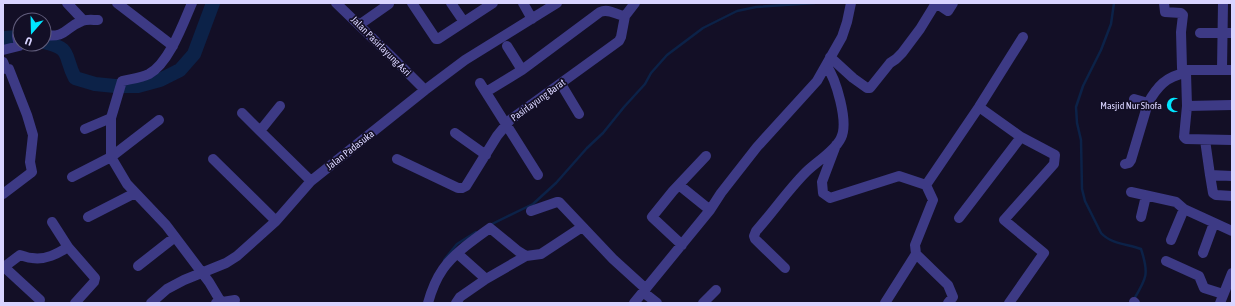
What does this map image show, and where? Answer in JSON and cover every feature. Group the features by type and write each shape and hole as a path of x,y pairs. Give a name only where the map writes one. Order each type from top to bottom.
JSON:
{"street":[{"path":"67,3 83,20"},
{"path":"117,3 173,46"},
{"path":"192,3 173,46 165,59 149,74 122,81 112,118 111,157 120,174 166,225 202,273 218,302 235,300"},
{"name":"Jalan Pasirlayung Asri","path":"336,3 425,90"},
{"path":"412,3 436,39 440,39 490,4"},
{"path":"451,3 464,22"},
{"path":"523,3 532,19"},
{"name":"Jalan Padasuka","path":"151,303 167,289 184,280 226,263 237,256 276,221 311,180 465,60 557,3"},
{"name":"Pasirlayung Barat","path":"397,159 458,188 466,186 506,124 619,41 625,16 635,3"},
{"path":"634,303 710,210 721,193 757,147 817,81 842,37 851,3"},
{"path":"828,61 867,88 870,88 890,63 902,53 920,29 936,3 948,11 953,3"},
{"path":"1164,3 1165,12 1181,13 1183,15 1181,32 1182,68 1186,72 1187,106 1184,137 1189,140 1232,140"},
{"path":"1125,164 1129,163 1131,160 1148,104 1167,79 1186,72 1227,69 1227,33 1223,3"},
{"path":"360,25 389,4"},
{"path":"538,175 483,88 522,70 600,12 605,10 625,16"},
{"path":"52,36 59,35 83,20 98,20"},
{"path":"1200,33 1227,33"},
{"path":"926,185 979,107 1023,36"},
{"path":"508,46 522,70"},
{"path":"828,61 840,101 843,131 822,182 822,193 830,198 899,176 926,185 933,200 915,245 916,254 885,303"},
{"path":"3,62 6,69 9,70 21,98 33,136 30,162 32,172 3,194"},
{"path":"561,84 579,114"},
{"path":"1134,99 1148,104"},
{"path":"1187,106 1232,105"},
{"path":"260,131 280,106"},
{"path":"979,107 1021,136 1055,155 1054,164 1004,220 1044,254 1009,303"},
{"path":"242,113 311,180"},
{"path":"85,129 112,118"},
{"path":"72,177 111,157 159,120"},
{"path":"455,133 486,155"},
{"path":"959,218 1021,136"},
{"path":"1205,140 1212,192 1214,194 1232,196"},
{"path":"785,268 755,239 754,234 805,174 836,145"},
{"path":"682,245 652,217 706,156"},
{"path":"213,159 276,221"},
{"path":"1210,175 1232,176"},
{"path":"679,185 710,210"},
{"path":"88,217 135,192"},
{"path":"1131,192 1176,202 1184,209 1232,231"},
{"path":"1141,217 1146,196"},
{"path":"531,211 557,202 657,303"},
{"path":"1171,240 1184,209"},
{"path":"52,222 68,247 95,280 75,303"},
{"path":"1203,253 1214,223"},
{"path":"456,303 460,297 486,279 526,256 541,254 582,227"},
{"path":"428,303 438,278 444,268 458,254 490,228 526,256"},
{"path":"138,266 175,237"},
{"path":"40,300 3,266 20,255 31,258 47,257 54,255 68,247"},
{"path":"458,254 486,279"},
{"path":"916,254 948,285 953,297 948,303"},
{"path":"1166,261 1199,276 1204,288 1222,299 1232,273"},
{"path":"703,303 716,290"}],"waterway":[{"path":"52,45 59,47 66,54 75,78 95,84 138,86 160,80 180,70 194,54 213,3"},
{"path":"490,225 533,204 556,183 587,148 603,133 645,84 651,73 667,55 703,28 737,11 756,7 815,3"},
{"path":"1114,3 1111,24 1101,50 1083,86 1076,107 1077,123 1081,140 1082,189 1085,201 1101,233 1105,237 1115,242 1141,249 1146,270 1142,286 1134,299"},
{"path":"3,38 12,37"},
{"path":"444,260 457,244 476,232"}],"place":[{"name":"Masjid Nur Shofa","path":"1174,105"}]}
